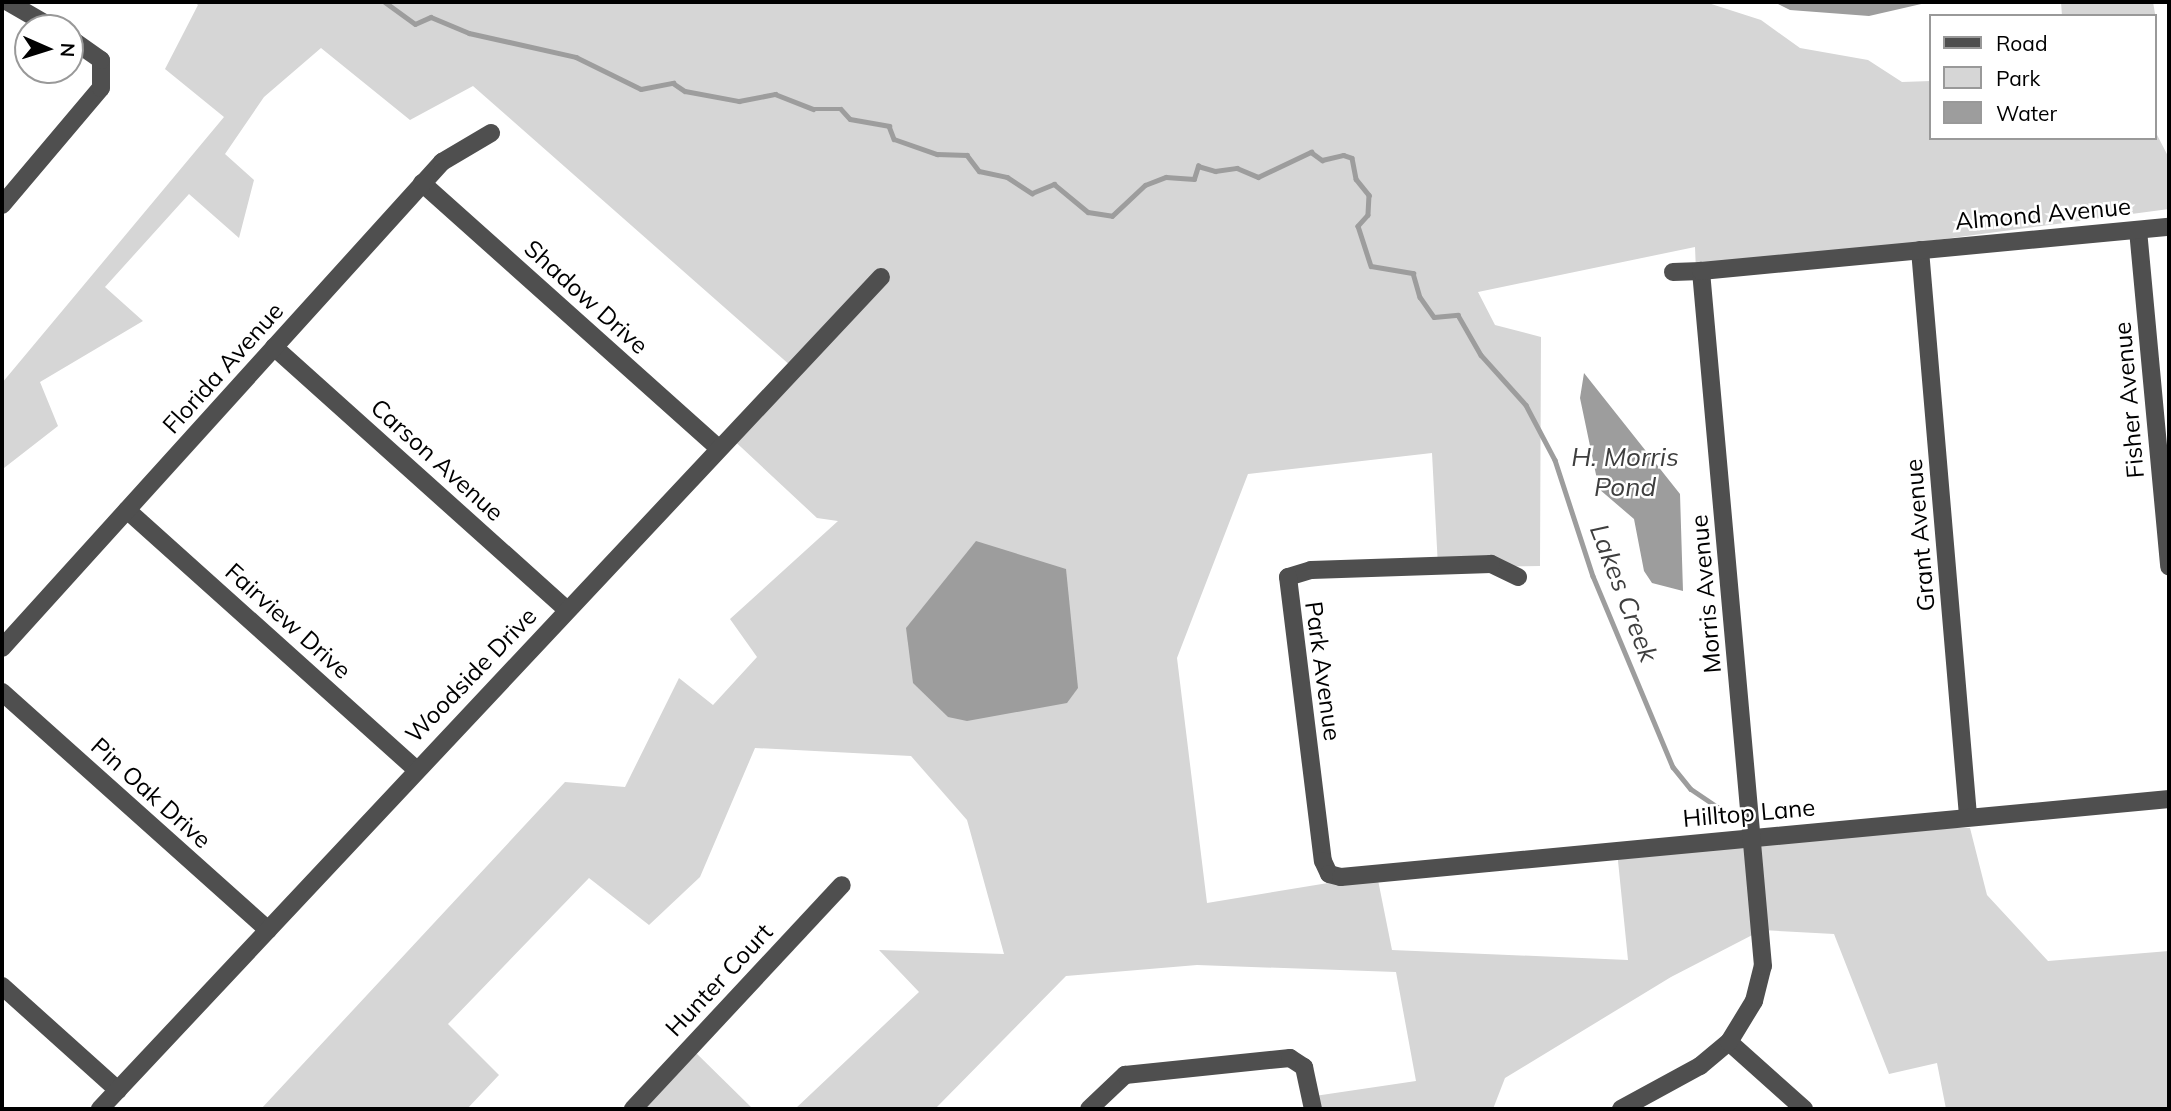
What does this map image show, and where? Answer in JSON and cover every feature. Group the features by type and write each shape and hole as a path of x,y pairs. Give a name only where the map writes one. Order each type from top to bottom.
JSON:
{"street":[{"path":"8,2 29,14"},
{"path":"2,205 101,88 101,60 84,48"},
{"name":"Florida Avenue","path":"2,649 422,183 442,162 491,133"},
{"name":"Shadow Drive","path":"422,183 718,448"},
{"name":"Almond Avenue","path":"1920,250 2169,227"},
{"name":"Fisher Avenue","path":"2138,230 2169,567"},
{"path":"1673,272 1920,250"},
{"name":"Grant Avenue","path":"1920,250 1968,816"},
{"name":"Morris Avenue","path":"1621,1109 1700,1066 1729,1042 1754,1001 1763,966 1701,271"},
{"name":"Woodside Drive","path":"100,1109 416,769 881,277"},
{"name":"Carson Avenue","path":"274,347 567,610"},
{"name":"Fairview Drive","path":"127,510 416,769"},
{"name":"Park Avenue","path":"1333,876 1323,861 1288,576 1311,570 1491,564 1518,578"},
{"name":"Pin Oak Drive","path":"2,692 268,930"},
{"name":"Hilltop Lane","path":"1333,876 2169,799"},
{"name":"Hunter Court","path":"632,1109 842,885"},
{"path":"2,986 118,1090"},
{"path":"1729,1042 1804,1109"},
{"path":"1089,1109 1125,1075 1298,1059 1304,1067 1313,1109"}],"green space":[{"path":"194,2 1705,2 1761,20 1800,48 1868,60 1902,82 1930,81 1930,140 2157,140 2157,135 2169,158 2169,209 1696,272 1695,247 1478,292 1495,325 1541,337 1540,566 1438,567 1432,453 1248,474 1177,658 1207,903 1377,875 1392,950 1628,960 1617,851 1892,826 1970,828 1987,895 2048,961 2169,951 2169,1109 1946,1109 1937,1063 1889,1074 1834,934 1762,930 1671,977 1505,1078 1493,1109 1310,1109 1308,1097 1416,1081 1396,972 1197,965 1066,976 935,1109 795,1109 919,992 879,950 1004,954 967,820 911,756 755,748 700,877 649,925 589,878 448,1024 499,1075 467,1109 261,1109 565,782 625,787 679,678 713,705 757,657 730,619 838,521 817,518 727,434 791,366 473,86 410,120 321,48 264,97 225,154 254,180 239,238 189,194 105,287 143,321 40,382 58,426 4,468 2,383 224,117 165,69 198,5"},
{"path":"2061,2 2153,2 2155,14 2062,14"},
{"path":"690,1047 753,1109 639,1109"}],"water":[{"path":"1774,2 1930,2 1869,16 1790,10"},
{"name":"H. Morris Pond","path":"1584,373 1680,494 1683,591 1652,583 1644,571 1634,519 1599,489 1580,398"},
{"path":"976,541 1066,569 1078,688 1067,703 967,721 948,717 913,683 906,628"}],"waterway":[{"name":"Lakes Creek","path":"355,2 370,2"},
{"name":"Lakes Creek","path":"385,2 415,24 431,17 469,33 576,57 641,89 673,83 685,91 739,101 775,94 813,109 841,109 850,119 889,126 894,139 937,154 967,155 979,171 1007,177 1032,193 1054,184 1088,212 1112,216 1145,185 1166,177 1194,179 1198,166 1215,171 1237,168 1258,177 1311,152 1322,160 1343,155 1352,158 1356,179 1369,195 1368,215 1358,226 1371,266 1413,273 1420,297 1434,317 1458,315 1481,355 1526,405 1555,460 1593,576 1673,767 1691,789 1725,812"}]}
